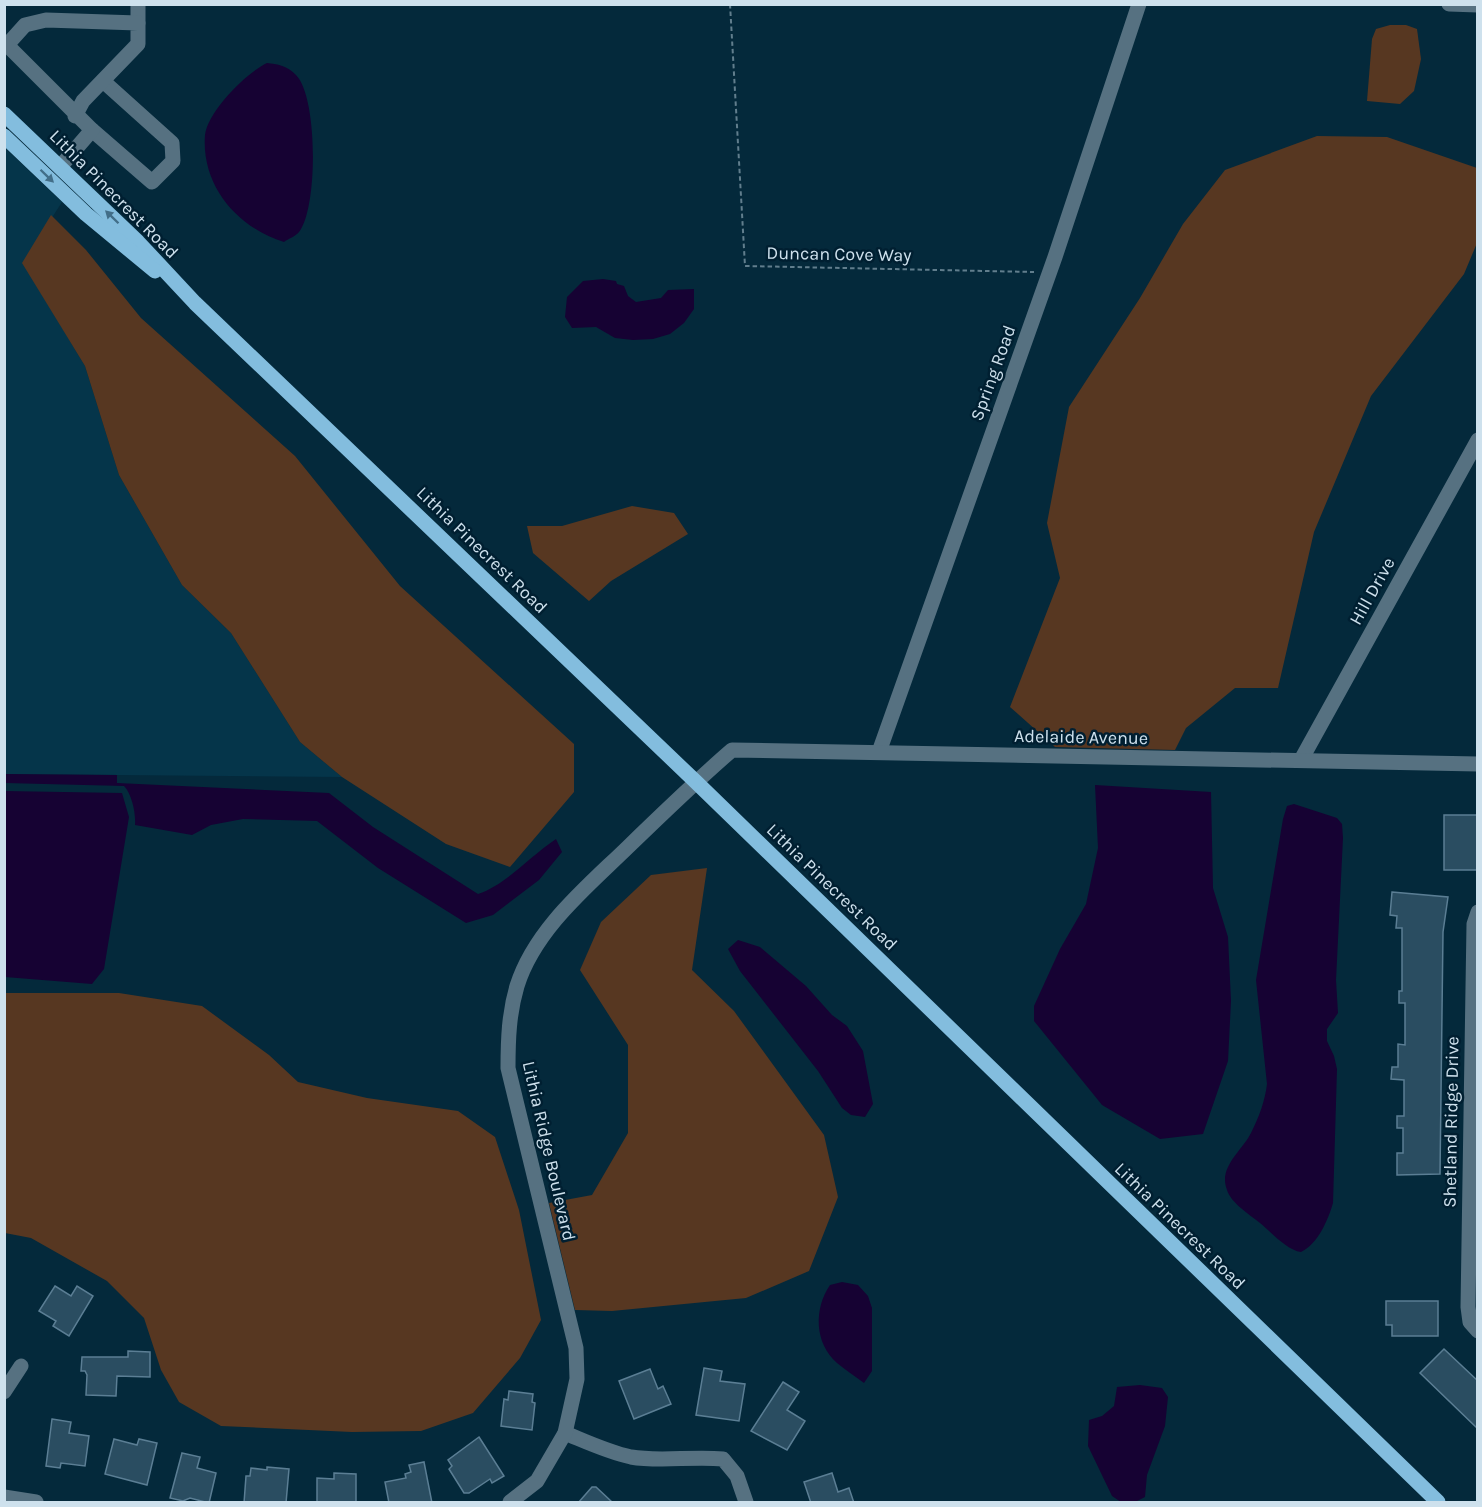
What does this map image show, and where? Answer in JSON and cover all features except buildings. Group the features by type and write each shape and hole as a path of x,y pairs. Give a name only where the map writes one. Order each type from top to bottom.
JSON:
{"main road":[{"name":"Lithia Pinecrest Road","path":"4,114 138,242 195,303 695,781 1438,1503"},
{"name":"Lithia Pinecrest Road","path":"4,136 86,214 195,303"}],"street":[{"path":"75,116 83,101 138,44 138,4"},
{"name":"Spring Road","path":"879,753 1049,272 1139,4"},
{"path":"1449,4 1478,5"},
{"path":"103,81 172,143 173,161 152,182 75,116 8,45 25,25 46,20 138,23"},
{"path":"60,167 92,130"},
{"name":"Hill Drive","path":"1301,760 1478,440"},
{"name":"Adelaide Avenue","path":"695,781 732,750 1478,764"},
{"name":"Lithia Ridge Boulevard","path":"510,1503 537,1481 565,1433 577,1379 576,1348 508,1068 508,1021 518,984 535,948 569,904 695,781"},
{"name":"Shetland Ridge Drive","path":"1478,912 1474,924 1467,1307 1470,1322 1478,1332"},
{"path":"4,1392 21,1366"},
{"path":"565,1433 606,1450 633,1457 723,1459 737,1476 746,1503"},
{"path":"4,1497 36,1503"}],"path":[{"name":"Duncan Cove Way","path":"730,4 746,266 1049,272"}],"shaded area":[{"path":"1390,25 1406,25 1417,29 1421,59 1414,91 1400,104 1367,101 1372,39 1376,29"},
{"path":"267,63 286,68 296,75 303,87 312,128 310,200 299,232 284,242 252,227 226,202 216,188 205,154 205,135 208,125 220,104 249,75"},
{"path":"1317,136 1387,137 1477,168 1477,243 1464,274 1371,396 1314,532 1278,688 1235,688 1186,728 1175,750 1055,747 1010,707 1060,578 1047,523 1069,407 1140,298 1183,224 1225,170"},
{"path":"4,147 62,202 23,263 85,366 119,475 182,585 231,633 300,742 342,777 5,774"},
{"path":"51,215 86,250 141,318 295,456 400,586 574,744 574,792 510,867 446,844 342,777 300,742 231,633 182,585 119,475 85,366 22,263"},
{"path":"603,279 616,281 617,284 624,286 628,296 636,302 661,298 668,290 694,289 694,309 684,323 670,334 653,339 615,338 596,327 572,328 565,317 567,297 583,281"},
{"path":"632,506 674,513 688,534 611,581 589,601 533,553 527,526 562,526"},
{"path":"5,774 117,775 117,783 329,793 373,827 478,894 499,884 556,839 562,852 539,880 493,915 466,923 378,868 317,821 243,819 211,825 192,835 135,825 133,804 124,786 5,783"},
{"path":"1095,785 1211,792 1213,888 1228,937 1231,1001 1228,1061 1203,1134 1160,1139 1102,1105 1034,1021 1034,1006 1060,949 1086,904 1098,848"},
{"path":"4,791 122,793 129,817 104,969 92,984 5,977"},
{"path":"1294,804 1337,818 1342,824 1343,838 1336,980 1338,1013 1327,1029 1327,1041 1337,1069 1333,1203 1317,1237 1301,1252 1285,1244 1236,1204 1229,1195 1225,1182 1228,1167 1254,1127 1266,1090 1256,980 1283,819 1287,806"},
{"path":"707,868 692,970 734,1011 824,1135 838,1197 809,1271 746,1298 612,1311 575,1310 549,1203 592,1195 628,1133 628,1045 580,970 601,922 651,875"},
{"path":"738,940 760,947 806,986 832,1015 847,1026 863,1051 873,1104 865,1117 851,1115 842,1108 818,1071 740,971 728,949"},
{"path":"5,993 119,993 202,1006 269,1055 298,1082 367,1098 458,1111 495,1137 519,1210 541,1320 520,1358 473,1413 421,1431 352,1432 221,1426 179,1402 161,1370 144,1318 107,1281 31,1238 5,1233"},
{"path":"842,1282 858,1285 868,1296 872,1308 872,1371 864,1383 829,1355 820,1336 819,1315 825,1294 830,1285"},
{"path":"1140,1385 1162,1388 1168,1397 1165,1426 1147,1475 1145,1497 1135,1502 1121,1502 1112,1496 1088,1446 1089,1420 1102,1416 1114,1406 1117,1387"}]}
